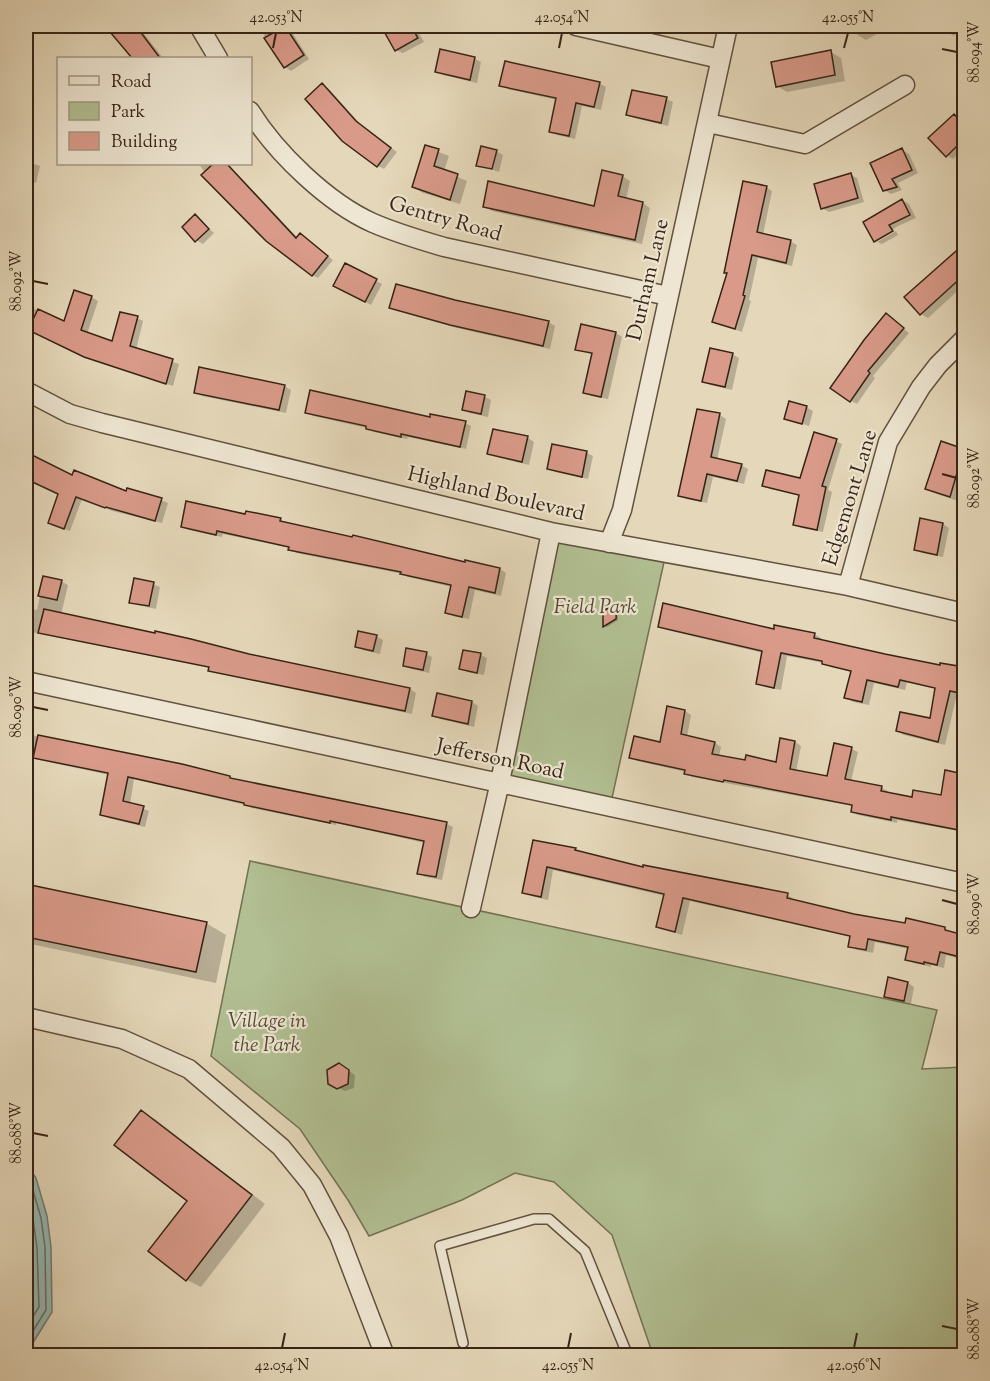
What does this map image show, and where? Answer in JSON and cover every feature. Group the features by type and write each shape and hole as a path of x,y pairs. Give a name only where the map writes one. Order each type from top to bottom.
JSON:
{"street":[{"path":"199,26 217,57"},
{"path":"576,26 720,59"},
{"name":"Durham Lane","path":"609,543 622,510 728,26"},
{"path":"708,123 805,144 905,85"},
{"name":"Gentry Road","path":"252,114 281,152 308,178 371,222 444,247 668,296"},
{"name":"Edgemont Lane","path":"848,586 888,442 921,387 938,365 964,339"},
{"name":"Highland Boulevard","path":"26,391 70,414 102,423 552,532 848,586 964,613"},
{"path":"471,908 500,782 552,532"},
{"name":"Jefferson Road","path":"26,681 964,883"},
{"path":"26,1017 122,1039 189,1068 281,1147 312,1185 339,1236 385,1356"}],"lane":[{"path":"463,1343 440,1246 534,1219 549,1219 585,1251 628,1356"}],"green space":[{"name":"Field Park","path":"551,532 666,553 610,807 500,782"},
{"name":"Village in the Park","path":"250,861 937,1010 922,1069 964,1067 964,1355 653,1355 612,1235 554,1182 515,1173 462,1200 369,1236 348,1200 300,1129 211,1056"}],"water":[{"path":"26,1163 36,1178 47,1216 51,1247 52,1312 26,1354"}],"building":[{"path":"105,26 136,26 159,57 131,57"},
{"path":"285,26 304,55 284,68 264,38"},
{"path":"381,26 411,26 418,38 395,51"},
{"path":"440,49 475,57 470,80 435,72"},
{"path":"831,50 835,75 776,87 771,62"},
{"path":"505,61 600,82 594,107 576,103 569,136 549,132 556,98 499,86"},
{"path":"322,83 356,121 391,148 377,167 342,141 305,99"},
{"path":"632,90 667,97 661,123 626,115"},
{"path":"954,114 964,126 964,139 946,157 928,138"},
{"path":"425,145 439,149 434,166 458,174 450,200 412,187"},
{"path":"481,146 497,150 492,169 476,166"},
{"path":"902,148 912,170 892,179 897,187 883,191 870,163"},
{"path":"212,165 228,165 296,238 300,233 328,256 312,276 266,241 201,175"},
{"path":"602,170 623,175 618,196 643,202 635,240 483,207 488,181 594,206"},
{"path":"851,173 858,198 821,209 814,184"},
{"path":"743,181 767,186 757,232 791,240 786,263 752,255 743,295 745,296 735,329 712,322 727,273 724,273"},
{"path":"902,199 910,215 889,225 893,231 874,242 863,222"},
{"path":"195,214 209,229 195,242 182,227"},
{"path":"964,244 964,275 920,315 904,297"},
{"path":"345,263 377,279 365,302 333,286"},
{"path":"396,284 549,321 543,346 450,325 389,308"},
{"path":"74,290 92,296 81,330 112,341 120,312 138,316 130,346 173,359 166,384 84,357 28,330 38,309 64,321"},
{"path":"886,313 904,328 868,371 870,373 850,402 830,388"},
{"path":"581,324 616,332 601,397 583,393 592,353 575,350"},
{"path":"710,348 733,353 725,387 702,382"},
{"path":"199,367 285,385 279,410 194,393"},
{"path":"310,390 430,417 430,414 466,421 460,447 401,434 401,437 366,429 366,426 305,413"},
{"path":"466,391 485,395 481,414 462,410"},
{"path":"789,401 807,406 802,424 784,419"},
{"path":"697,409 720,413 711,457 742,464 737,481 707,474 701,501 678,496"},
{"path":"493,429 528,436 522,462 487,454"},
{"path":"814,432 837,439 822,486 826,487 817,530 793,525 799,495 762,486 766,470 800,478"},
{"path":"941,441 964,449 950,497 925,489"},
{"path":"552,444 587,451 582,477 547,469"},
{"path":"26,452 72,475 74,470 126,491 127,488 162,498 155,521 105,508 76,497 64,529 48,523 58,494 26,479"},
{"path":"186,501 245,514 246,511 281,518 280,521 500,568 495,593 469,587 462,617 445,613 451,585 400,574 401,572 288,550 289,547 217,531 216,535 181,527"},
{"path":"920,518 943,523 937,555 914,550"},
{"path":"43,576 62,580 57,600 38,596"},
{"path":"134,578 154,582 149,606 129,603"},
{"path":"617,603 616,619 603,627 603,611"},
{"path":"663,603 774,629 774,625 815,633 814,638 885,654 940,665 940,663 964,667 964,694 950,691 938,742 896,731 900,712 930,718 935,688 900,680 898,687 867,680 862,702 844,698 851,671 822,664 822,661 781,653 774,688 756,684 762,651 658,627"},
{"path":"44,609 155,633 155,631 249,654 410,688 405,711 208,671 209,667 38,633"},
{"path":"358,631 377,635 373,651 355,647"},
{"path":"406,648 427,652 423,670 403,666"},
{"path":"463,650 481,653 477,673 459,669"},
{"path":"437,693 472,701 468,724 432,716"},
{"path":"667,706 685,710 681,734 715,742 712,754 745,760 746,755 776,762 780,738 795,741 790,769 827,776 834,743 852,747 845,779 882,786 881,791 912,797 913,790 941,795 945,770 964,774 964,831 851,812 852,805 684,774 685,770 629,758 634,736 660,742"},
{"path":"38,735 182,764 230,776 230,778 447,822 436,877 417,874 424,841 244,805 244,803 128,777 123,801 144,806 139,824 100,815 108,773 33,758"},
{"path":"533,840 576,848 575,850 643,867 643,865 788,893 787,898 854,914 905,923 906,918 945,927 945,930 964,935 964,958 940,952 937,965 905,960 908,947 868,939 866,950 848,947 850,936 683,898 675,932 656,927 664,894 547,867 541,897 522,893"},
{"path":"26,884 207,922 196,972 26,937"},
{"path":"888,977 908,982 904,1001 884,997"},
{"path":"339,1063 349,1070 348,1084 337,1089 328,1084 327,1070"},
{"path":"141,1110 252,1195 186,1281 148,1251 187,1201 114,1145"}]}
